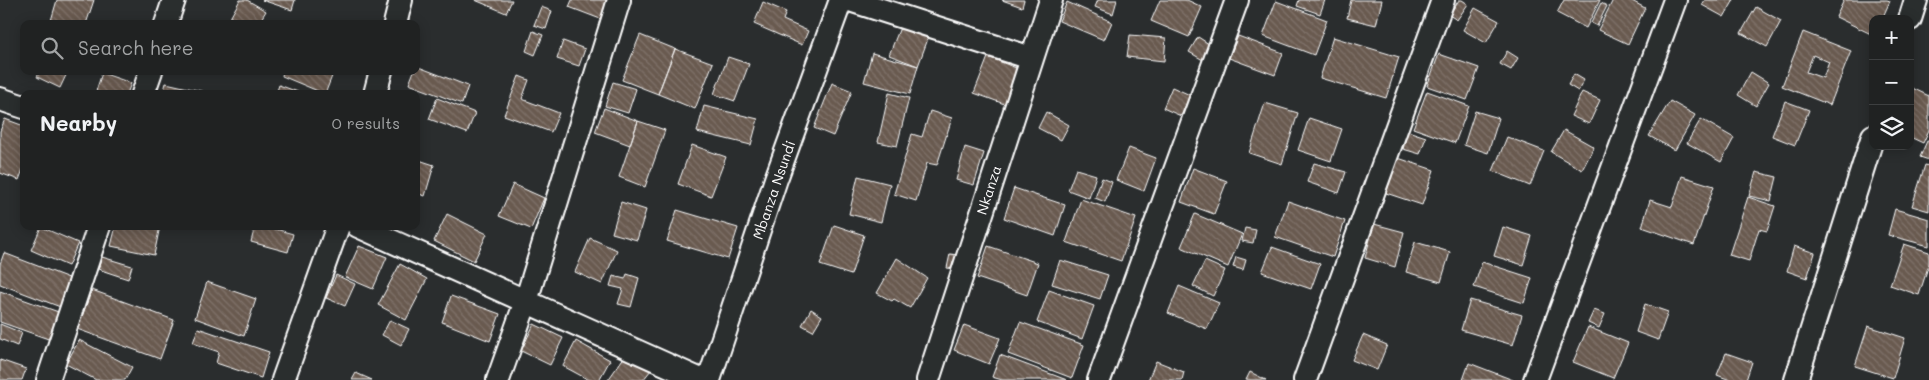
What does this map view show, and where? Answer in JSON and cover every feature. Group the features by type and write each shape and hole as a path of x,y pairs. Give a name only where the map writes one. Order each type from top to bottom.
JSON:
{"street":[{"path":"167,20 174,0"},
{"path":"396,20 401,0"},
{"path":"498,380 526,301 619,0"},
{"name":"Mbanza Nsundi","path":"709,380 776,180 841,0"},
{"path":"850,0 1031,58"},
{"name":"Nkanza","path":"928,380 1051,0"},
{"path":"1099,380 1237,0"},
{"path":"1305,380 1443,0"},
{"path":"1535,380 1675,0"},
{"path":"1911,15 1916,0"},
{"path":"144,90 150,75"},
{"path":"376,90 380,75"},
{"path":"0,99 20,105"},
{"path":"1796,380 1869,149"},
{"path":"48,380 99,230"},
{"path":"283,380 337,230"},
{"path":"367,230 701,380"}],"building":[{"path":"57,0 94,0 87,20 51,20"},
{"path":"240,0 247,0 266,11 260,20 233,20 230,18"},
{"path":"262,0 295,0 292,10"},
{"path":"475,0 512,0 506,13"},
{"path":"572,0 610,1 603,20 569,7"},
{"path":"1002,0 1024,0 1022,7"},
{"path":"1098,0 1117,0 1113,14 1095,7"},
{"path":"1160,0 1187,0 1202,7 1189,37 1151,21"},
{"path":"1299,0 1325,0 1320,14 1297,6"},
{"path":"1351,0 1382,0 1376,25 1347,18"},
{"path":"1459,0 1468,4 1457,20 1449,15"},
{"path":"1564,0 1600,0 1586,28 1557,13"},
{"path":"1613,0 1630,0 1645,8 1628,44 1598,30"},
{"path":"1705,0 1734,0 1724,17 1702,5"},
{"path":"1844,0 1890,1 1884,15 1869,15 1869,33 1836,17"},
{"path":"1276,1 1327,20 1314,55 1263,36"},
{"path":"763,2 786,12 783,20 808,31 802,45 754,24"},
{"path":"1067,2 1112,22 1104,40 1059,21"},
{"path":"1601,3 1607,6 1597,26 1591,23"},
{"path":"541,7 552,11 546,29 534,25"},
{"path":"1756,7 1781,21 1767,47 1741,33"},
{"path":"1475,8 1499,21 1486,43 1463,30"},
{"path":"901,25 929,36 918,66 889,55"},
{"path":"533,31 543,35 535,55 526,51"},
{"path":"1803,32 1851,51 1830,105 1782,86","holes":["1813,55 1829,62 1823,78 1806,72"]},
{"path":"640,35 675,49 658,94 622,80"},
{"path":"1130,35 1166,38 1164,61 1127,57"},
{"path":"1238,36 1283,53 1275,75 1229,58"},
{"path":"1198,37 1212,46 1203,60 1189,52"},
{"path":"1333,37 1399,57 1386,98 1320,78"},
{"path":"563,41 585,49 579,66 557,59"},
{"path":"675,49 713,63 695,109 658,94"},
{"path":"1507,51 1518,58 1511,70 1500,64"},
{"path":"872,53 918,66 910,94 864,82"},
{"path":"1439,54 1479,68 1467,100 1427,86"},
{"path":"728,57 749,64 735,101 714,94"},
{"path":"988,57 1024,71 1010,106 974,93"},
{"path":"420,68 468,86 462,104 409,84 412,75 420,75"},
{"path":"1751,72 1769,83 1756,106 1738,95"},
{"path":"1574,74 1584,80 1578,91 1568,85"},
{"path":"38,75 66,75 60,88 37,77"},
{"path":"101,75 108,75 131,83 128,90 96,90"},
{"path":"332,75 327,90 315,90 282,76"},
{"path":"519,76 529,80 522,99 559,113 551,132 504,115"},
{"path":"613,82 636,89 628,113 605,106"},
{"path":"166,83 197,90 164,90"},
{"path":"832,83 852,91 833,136 814,128"},
{"path":"279,85 293,90 277,90"},
{"path":"1172,87 1190,95 1181,116 1163,108"},
{"path":"1914,89 1929,96 1929,130 1923,143 1914,139"},
{"path":"1427,91 1469,106 1455,143 1413,128"},
{"path":"1582,92 1600,100 1589,124 1571,116"},
{"path":"889,93 909,98 897,146 878,142"},
{"path":"437,98 475,113 467,133 429,119"},
{"path":"1670,101 1695,115 1675,150 1649,136"},
{"path":"1785,101 1809,110 1795,145 1772,136"},
{"path":"1265,103 1298,113 1282,164 1249,153"},
{"path":"704,106 758,119 751,145 697,132"},
{"path":"604,108 638,121 630,145 595,132"},
{"path":"930,111 952,118 937,165 927,163 916,201 894,194 912,134 922,137"},
{"path":"1475,111 1499,118 1488,153 1464,145"},
{"path":"1046,112 1069,125 1061,140 1038,128"},
{"path":"1309,118 1342,129 1331,161 1298,150"},
{"path":"5,119 20,125 19,180 0,173 0,131"},
{"path":"1701,119 1734,138 1721,162 1687,143"},
{"path":"638,121 665,130 645,187 619,177"},
{"path":"1564,130 1594,147 1582,170 1551,152"},
{"path":"1408,131 1426,137 1420,154 1403,149"},
{"path":"1507,137 1544,151 1530,186 1493,171"},
{"path":"1927,141 1929,141 1929,160 1920,157"},
{"path":"692,145 726,157 711,196 678,184"},
{"path":"965,147 984,153 974,185 956,180"},
{"path":"1129,148 1156,158 1144,191 1116,180"},
{"path":"1398,158 1434,170 1422,205 1386,193"},
{"path":"420,160 434,165 425,196 420,194"},
{"path":"1314,163 1346,172 1339,193 1307,182"},
{"path":"1925,165 1929,166 1929,211 1912,206"},
{"path":"1193,168 1227,181 1214,214 1181,202"},
{"path":"1076,169 1096,175 1089,198 1068,190"},
{"path":"1756,172 1777,177 1771,201 1749,196"},
{"path":"858,176 890,184 881,222 849,214"},
{"path":"1682,176 1714,186 1694,245 1642,227 1650,200 1672,207"},
{"path":"1102,178 1112,182 1105,202 1095,198"},
{"path":"513,184 544,198 531,229 499,216"},
{"path":"1014,188 1065,205 1055,236 1004,218"},
{"path":"1748,197 1775,206 1767,231 1759,229 1749,261 1729,255"},
{"path":"1081,199 1136,218 1121,261 1066,242"},
{"path":"1288,201 1345,221 1333,257 1275,237"},
{"path":"621,202 646,210 637,240 612,233"},
{"path":"1895,209 1929,219 1929,246 1888,235"},
{"path":"677,210 738,228 728,259 667,241"},
{"path":"447,214 487,234 474,261 434,241"},
{"path":"1195,214 1242,234 1228,267 1181,247"},
{"path":"1374,224 1404,232 1395,267 1365,258"},
{"path":"834,225 864,235 851,275 820,265"},
{"path":"1503,227 1532,236 1523,265 1494,256"},
{"path":"1245,228 1256,230 1253,243 1242,241"},
{"path":"40,230 48,230 78,243 68,266 31,250"},
{"path":"115,230 159,230 154,255 111,246"},
{"path":"254,230 279,230 293,234 288,252 251,242"},
{"path":"590,238 617,250 602,284 575,272"},
{"path":"1415,242 1450,252 1441,282 1406,272"},
{"path":"1904,244 1929,252 1929,264 1919,295 1890,285"},
{"path":"359,246 387,257 373,289 345,277"},
{"path":"988,246 1038,263 1027,295 977,278"},
{"path":"1794,246 1815,253 1807,278 1787,271"},
{"path":"1272,247 1320,264 1311,289 1262,272"},
{"path":"4,253 74,280 63,308 0,284 0,264"},
{"path":"950,254 958,255 956,269 947,268"},
{"path":"102,257 132,266 128,279 98,269"},
{"path":"1236,257 1246,260 1243,270 1233,267"},
{"path":"897,258 927,278 910,308 894,299 892,301 877,293"},
{"path":"1060,260 1108,275 1100,299 1052,284"},
{"path":"1205,261 1225,270 1213,296 1193,286"},
{"path":"1482,262 1532,278 1524,303 1474,287"},
{"path":"400,264 427,279 406,320 378,305"},
{"path":"627,274 639,278 631,307 618,304 623,289 610,286 613,276 625,279"},
{"path":"336,275 355,284 345,306 326,298"},
{"path":"207,282 256,299 244,336 195,318"},
{"path":"1179,286 1219,303 1207,329 1168,313"},
{"path":"92,290 174,320 160,359 77,329"},
{"path":"1049,290 1094,306 1082,339 1037,322"},
{"path":"0,291 64,314 54,341 0,322"},
{"path":"451,296 500,314 490,341 442,322"},
{"path":"1470,300 1522,315 1513,345 1461,330"},
{"path":"1645,304 1668,312 1658,340 1636,332"},
{"path":"811,309 822,316 813,331 802,325"},
{"path":"1594,310 1605,314 1599,328 1588,323"},
{"path":"390,320 409,329 401,345 382,335"},
{"path":"1020,322 1084,345 1072,378 1008,354"},
{"path":"0,324 22,333 17,346 0,339"},
{"path":"534,324 563,338 550,365 521,351"},
{"path":"964,325 1000,338 989,364 954,350"},
{"path":"1868,326 1905,338 1893,378 1855,366"},
{"path":"1588,327 1628,343 1613,378 1573,362"},
{"path":"198,328 269,352 261,378 216,363 219,352 193,343"},
{"path":"1363,335 1387,345 1377,370 1352,360"},
{"path":"79,340 132,367 125,380 96,380 66,364"},
{"path":"576,341 610,360 599,380 589,380 563,366"},
{"path":"627,353 651,370 643,380 608,380"},
{"path":"1726,353 1752,362 1746,380 1730,380 1717,375"},
{"path":"1000,355 1067,380 1002,380 992,377"},
{"path":"0,360 26,369 22,380 0,380"},
{"path":"1156,361 1184,372 1182,380 1148,380"},
{"path":"1469,363 1513,380 1463,380"},
{"path":"1250,372 1266,380 1246,380"},
{"path":"356,373 372,380 352,380"}]}
